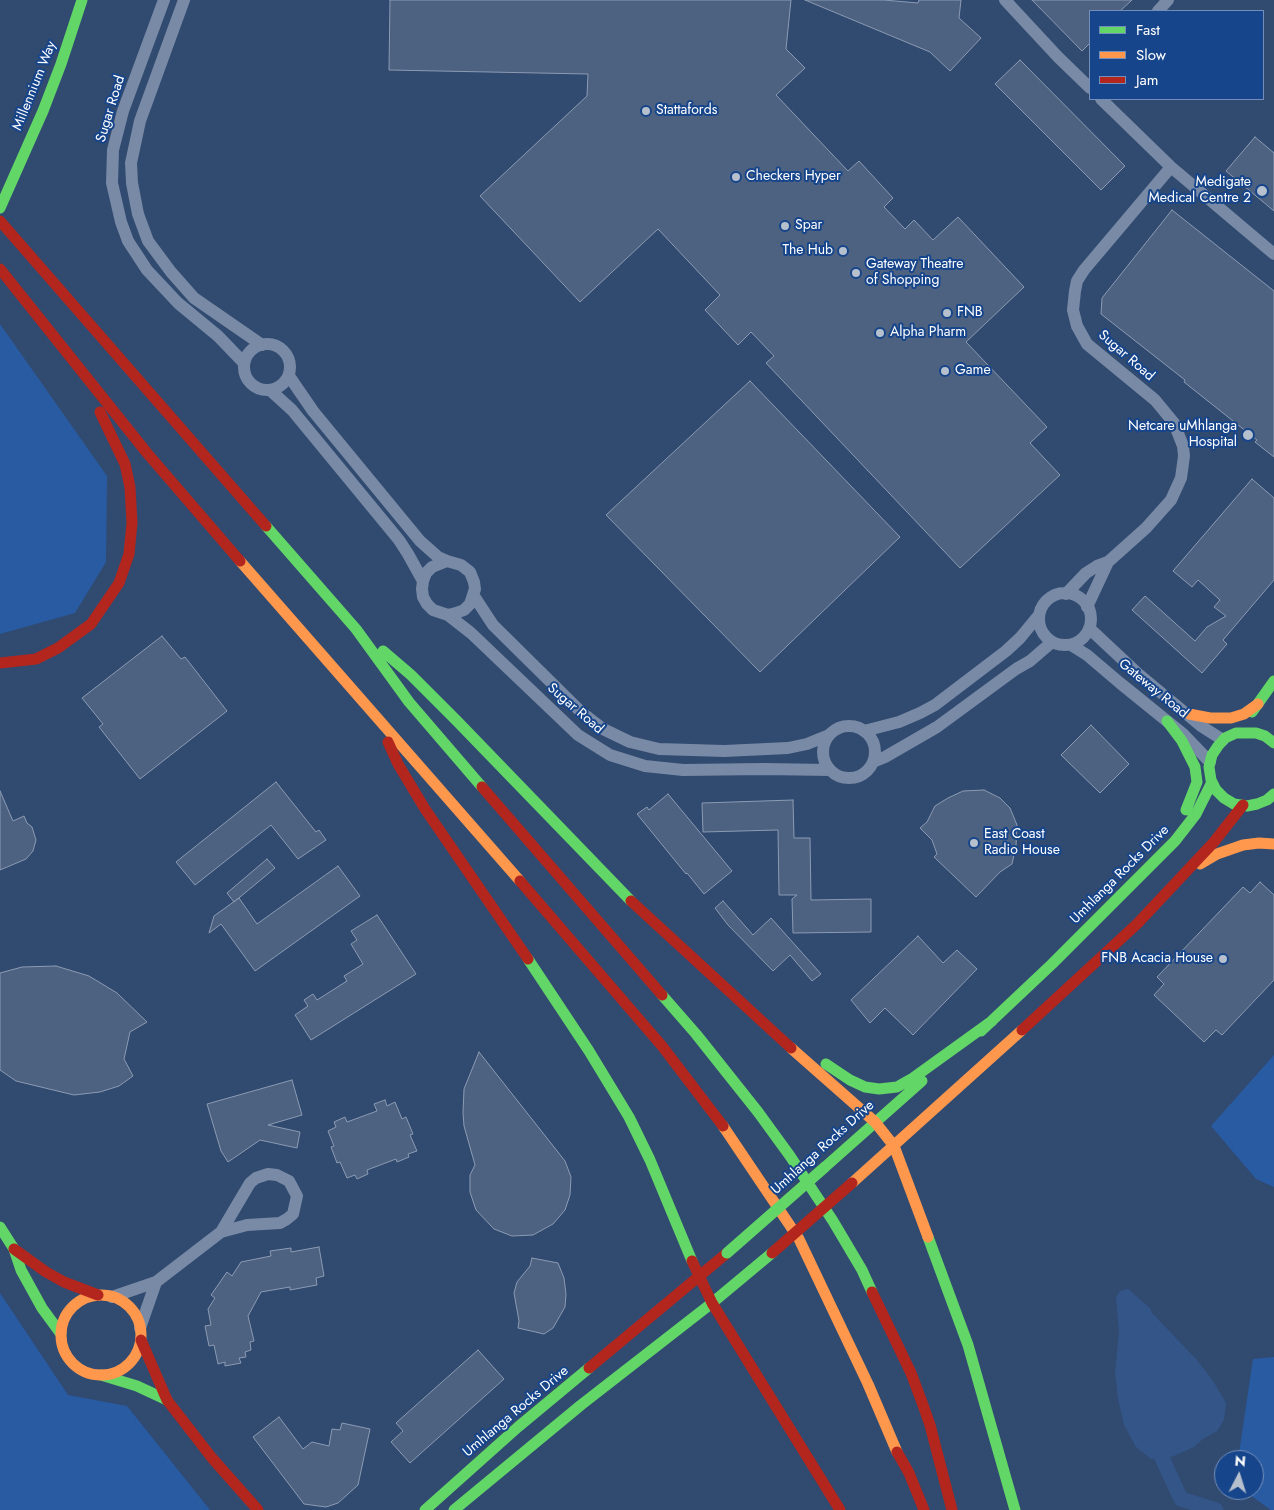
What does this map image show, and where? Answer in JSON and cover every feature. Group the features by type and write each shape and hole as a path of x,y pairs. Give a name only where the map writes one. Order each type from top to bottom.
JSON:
{"main road":[{"name":"Millennium Way","path":"0,208 46,103 82,0"},
{"path":"75,24 86,0"},
{"path":"0,221 356,629 409,702 696,1034 758,1112 833,1221 862,1270 911,1373 930,1425 952,1510"},
{"path":"0,269 147,454 377,716 662,1046 719,1120 799,1239 868,1384 924,1510"},
{"path":"0,663 36,658 58,648 85,628 106,604 119,584 129,554 132,523 130,487 125,464 115,440 71,358"},
{"path":"356,629 417,681 644,914 832,1086 875,1122 894,1146 968,1345 1015,1510"},
{"path":"1239,732 1274,681"},
{"path":"1189,714 1210,718 1231,718 1244,714 1258,704"},
{"path":"377,716 398,764 425,810 504,922 589,1051 628,1116 650,1160 712,1303 840,1510"},
{"path":"1133,885 1140,871 1189,806 1196,782 1192,761 1167,721"},
{"path":"1274,743 1258,733 1239,732 1223,740 1215,750 1210,762 1212,782 1218,792 1234,804 1260,803 1274,794"},
{"name":"Umhlanga Rocks Drive","path":"425,1510 518,1427 727,1253 992,1021 1133,885 1184,832 1196,814 1212,782"},
{"path":"454,1510 581,1405 712,1303 874,1164 1137,924 1221,834 1243,805"},
{"path":"1186,873 1209,858 1235,848 1251,843 1274,844"},
{"path":"758,1017 850,1080 865,1087 879,1089 897,1087 913,1078 992,1021"},
{"path":"0,1227 14,1249 21,1270 32,1292 62,1334"},
{"path":"14,1249 58,1278 98,1296"},
{"path":"167,1400 137,1386 82,1370 69,1358 62,1343 62,1334 65,1318 75,1305 90,1297 98,1296 112,1297 128,1306 138,1320 141,1334 167,1400 212,1458 258,1510"},
{"path":"98,1375 115,1372 123,1368 135,1356 141,1334"},
{"path":"930,1425 939,1438 955,1474"},
{"path":"897,1452 913,1510"},
{"path":"212,1458 245,1510"}],"street":[{"name":"Sugar Road","path":"164,0 123,111 113,150 112,183 121,222 128,241 146,270 178,303 218,336 244,363"},
{"path":"184,0 140,121 131,164 132,183 138,214 148,241 171,272 194,298 262,345"},
{"path":"1005,0 1058,57 1089,85"},
{"path":"1159,10 1168,0"},
{"path":"1102,100 1171,167 1274,254"},
{"name":"Sugar Road","path":"1066,594 1090,569 1108,562 1146,528 1172,500 1184,466 1183,446 1178,431 1169,415 1155,400 1093,350 1076,326 1073,310 1078,281 1091,260 1171,167"},
{"path":"262,345 273,345 282,350 288,357 289,376 282,386 270,390 261,390 252,386 246,378 244,363 250,351 262,345"},
{"path":"270,390 292,410 388,526 408,554 422,581 423,597 427,604 433,610 448,615 464,610 474,596 474,582 470,572 461,565 447,561 433,553 420,541 313,411 289,376"},
{"path":"422,581 432,567 447,561"},
{"name":"Sugar Road","path":"1087,607 1108,562"},
{"path":"1060,594 1066,594 1076,596 1087,607 1091,617 1089,628 1084,637 1071,645 1052,642 1047,639 1040,628 1040,609 1048,599 1060,594"},
{"name":"Sugar Road","path":"474,596 493,625 581,712 603,729 630,742 659,750 724,751 788,748 807,744 829,735"},
{"name":"Sugar Road","path":"448,615 471,633 578,735 599,750 617,758 645,766 683,770 764,768 830,770"},
{"path":"864,731 912,717 934,705 1006,651 1039,616"},
{"name":"Gateway Road","path":"1089,628 1136,672 1189,714 1201,726 1223,740"},
{"path":"873,762 937,727 1052,642"},
{"name":"Gateway Road","path":"1071,645 1088,655 1167,721 1199,749 1210,762"},
{"path":"847,726 853,726 864,731 874,745 875,754 873,762 865,772 852,778 839,776 830,770 826,764 823,752 829,735 835,730 847,726"},
{"path":"1260,803 1274,811"},
{"path":"112,1297 156,1282 221,1232 250,1183 256,1178 268,1174 276,1174 289,1181 297,1196 293,1214 287,1219 280,1223 255,1224 221,1232"},
{"path":"141,1334 156,1282"}],"shaded area":[{"path":"0,324 107,476 106,562 75,613 0,634"},
{"path":"1274,1055 1274,1187 1256,1179 1211,1126"},
{"path":"1128,1289 1150,1308 1152,1313 1197,1360 1213,1381 1226,1403 1224,1420 1217,1431 1194,1447 1169,1458 1151,1459 1136,1447 1124,1425 1115,1373 1119,1332 1116,1297 1120,1291"},
{"path":"0,1293 68,1395 127,1406 210,1510 0,1510"},
{"path":"1274,1357 1274,1510 1271,1510 1257,1500 1264,1500 1264,1450 1239,1450 1253,1359"}],"building":[{"name":"Gateway Theatre of Shopping","path":"390,0 791,0 786,49 805,68 776,95 848,171 859,161 893,198 884,207 905,229 914,220 933,240 958,217 1024,287 966,342 1047,427 1030,443 1060,475 960,568 766,363 774,356 751,332 738,345 705,310 720,295 658,229 580,302 480,196 587,96 588,74 389,70"},
{"path":"805,0 884,0 918,3 919,0 961,0 959,18 981,38 950,71 930,52"},
{"path":"1032,0 1132,0 1121,10 1089,10 1089,44 1082,51"},
{"path":"1020,60 1125,166 1101,190 995,84"},
{"name":"Medigate Medical Centre 2","path":"1255,137 1274,153 1274,211 1226,171"},
{"path":"1172,210 1274,291 1274,457 1255,442 1257,440 1184,382 1185,380 1101,314 1102,298"},
{"path":"750,381 900,537 760,672 606,515"},
{"path":"1252,479 1274,498 1274,580 1223,640 1227,644 1202,673 1132,610 1145,596 1195,641 1207,627 1226,616 1214,607 1220,600 1198,580 1192,587 1173,571"},
{"path":"162,636 181,659 185,657 227,711 140,779 99,727 103,724 82,698"},
{"path":"1091,725 1129,764 1100,793 1061,755"},
{"path":"276,782 316,832 319,830 326,840 298,859 271,825 195,885 176,862"},
{"name":"East Coast Radio House","path":"984,790 1000,798 1010,808 1017,825 1016,846 1012,864 1000,872 976,897 934,857 937,854 932,840 920,828 927,822 935,806 948,798 963,791"},
{"path":"0,791 13,821 24,816 27,823 32,827 36,840 33,851 26,859 0,870"},
{"path":"668,794 732,871 704,894 637,814 647,807 649,810"},
{"path":"793,800 794,838 810,838 811,900 871,899 871,932 793,933 792,899 797,895 779,895 778,830 703,832 702,803"},
{"path":"267,859 275,868 234,902 227,893"},
{"path":"338,866 360,896 255,971 221,924 209,933 214,916 239,898 257,924"},
{"name":"FNB Acacia House","path":"1260,882 1274,895 1274,980 1222,1035 1216,1030 1204,1042 1154,995 1164,984 1157,977 1243,887 1250,893"},
{"path":"723,901 753,935 771,918 821,974 812,981 790,955 773,971 728,925 715,908"},
{"path":"377,915 416,974 311,1040 295,1015 308,1006 304,1000 313,994 317,1000 347,981 344,976 363,964 351,944 357,940 351,931"},
{"path":"918,936 943,963 957,950 977,969 913,1035 885,1008 870,1023 851,1000"},
{"path":"56,966 89,976 117,993 147,1022 130,1032 124,1059 133,1076 119,1086 100,1092 74,1095 16,1081 0,1070 0,973 22,967"},
{"path":"479,1052 565,1161 571,1177 570,1195 565,1210 553,1224 533,1235 512,1236 494,1229 476,1210 470,1192 470,1175 475,1165 464,1126 464,1089"},
{"path":"292,1080 302,1115 268,1125 300,1132 297,1148 260,1140 228,1162 221,1151 207,1104"},
{"path":"385,1100 387,1106 395,1102 402,1119 406,1117 413,1134 410,1135 417,1151 408,1154 409,1157 397,1162 396,1159 367,1170 368,1174 357,1179 355,1175 347,1178 340,1162 337,1163 331,1147 334,1146 328,1131 336,1127 334,1122 345,1117 347,1122 377,1111 374,1104"},
{"path":"319,1247 324,1276 316,1278 317,1285 290,1290 290,1287 261,1292 248,1316 254,1341 250,1342 251,1350 245,1352 246,1357 239,1358 241,1363 225,1366 225,1362 218,1364 214,1345 209,1346 205,1326 211,1325 208,1309 215,1298 211,1295 227,1272 232,1276 241,1262 271,1256 270,1251 291,1248 291,1252"},
{"path":"532,1258 558,1263 564,1278 565,1307 553,1328 544,1334 518,1328 519,1321 514,1293 517,1282 530,1266"},
{"path":"478,1350 504,1379 410,1463 391,1442 403,1431 396,1423"},
{"path":"279,1417 303,1449 312,1442 329,1446 332,1429 340,1430 342,1423 370,1429 358,1485 338,1503 326,1507 304,1504 253,1437"}],"waterway":[{"path":"1162,1458 1181,1499 1216,1510"}],"traffic: fast":[{"path":"0,208 43,111 82,0"},
{"path":"266,526 356,629 409,702 482,787"},
{"path":"383,651 411,675 456,720 631,901"},
{"path":"1252,712 1274,681"},
{"path":"1167,721 1182,741 1195,767 1197,782 1186,810"},
{"path":"1274,743 1265,736 1256,733 1236,733 1225,738 1218,746 1212,755 1209,767 1211,780 1216,790 1234,804 1247,806 1257,804 1267,800 1274,794"},
{"path":"981,1031 1052,964 1175,841 1196,814 1212,782"},
{"path":"528,959 589,1051 629,1117 650,1160 692,1261"},
{"path":"662,995 696,1034 758,1112 790,1156 833,1221 862,1270 872,1292"},
{"path":"826,1064 850,1080 865,1087 879,1089 897,1087 913,1078 992,1021"},
{"path":"825,1167 922,1081"},
{"path":"727,1253 825,1167"},
{"path":"0,1227 14,1249 21,1270 42,1308 61,1334"},
{"path":"928,1237 968,1345 1015,1510"},
{"path":"454,1510 581,1405 712,1303 772,1253"},
{"path":"425,1510 518,1427 589,1368"},
{"path":"101,1375 137,1386 167,1400"}],"traffic: slow":[{"path":"240,561 520,881"},
{"path":"1189,714 1210,718 1231,718 1244,714 1258,704"},
{"path":"1200,864 1217,854 1243,845 1274,844"},
{"path":"852,1183 1022,1030"},
{"path":"791,1048 875,1122 894,1146 928,1237"},
{"path":"723,1126 799,1239 868,1384 897,1452"},
{"path":"101,1295 116,1298 129,1307 138,1320 141,1335 138,1350 129,1363 116,1372 101,1375 86,1372 73,1363 64,1350 61,1335 64,1320 73,1307 86,1298 101,1295"}],"traffic: jam":[{"path":"0,221 266,526"},
{"path":"0,269 147,453 240,561"},
{"path":"0,663 36,659 58,648 91,624 119,583 129,554 132,523 130,487 125,464 100,412"},
{"path":"388,742 398,764 425,809 528,959"},
{"path":"482,787 662,995"},
{"path":"1022,1030 1137,924 1214,842 1243,805"},
{"path":"520,881 662,1046 723,1126"},
{"path":"631,901 791,1048"},
{"path":"772,1253 852,1183"},
{"path":"14,1249 46,1272 64,1282 98,1295"},
{"path":"589,1368 727,1253"},
{"path":"692,1261 712,1303 840,1510"},
{"path":"872,1292 911,1373 923,1405 952,1510"},
{"path":"141,1340 167,1400 212,1458 258,1510"},
{"path":"897,1452 909,1473 924,1510"}],"place":[{"name":"Stattafords","path":"646,111"},
{"name":"Checkers Hyper","path":"736,177"},
{"name":"Medigate Medical Centre 2","path":"1262,191"},
{"name":"Spar","path":"785,226"},
{"name":"The Hub","path":"843,251"},
{"name":"Gateway Theatre of Shopping","path":"856,273"},
{"name":"FNB","path":"947,313"},
{"name":"Alpha Pharm","path":"880,333"},
{"name":"Game","path":"945,371"},
{"name":"Netcare uMhlanga Hospital","path":"1248,435"},
{"name":"East Coast Radio House","path":"974,843"},
{"name":"FNB Acacia House","path":"1223,959"}]}
